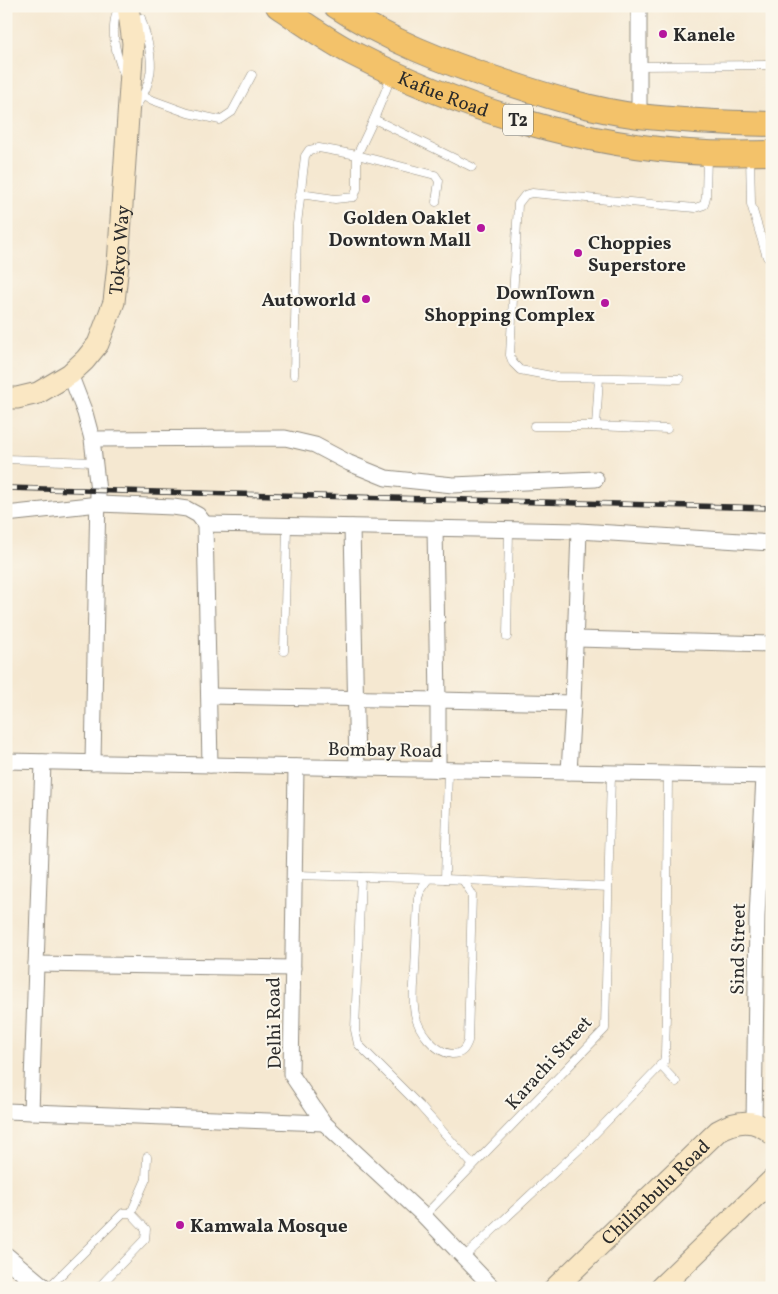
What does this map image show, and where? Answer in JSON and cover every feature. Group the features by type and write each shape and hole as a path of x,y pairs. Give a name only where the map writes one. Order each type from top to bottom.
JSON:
{"main road":[{"name":"Kafue Road","path":"278,6 351,52 454,99 504,116 551,130 618,142 707,153 761,153"},
{"name":"Kafue Road","path":"336,6 360,22 389,37 438,58 557,100 638,116 725,123 772,124"},
{"name":"Tokyo Way","path":"6,398 17,398 38,392 70,374 98,344 114,302 128,116 137,94 133,43 137,10"},
{"name":"Chilimbulu Road","path":"555,1288 718,1132 738,1122 766,1129"},
{"path":"660,1288 772,1180"}],"street":[{"path":"638,116 639,6"},
{"path":"70,374 85,413 92,439 99,504 93,763"},
{"path":"92,439 286,438 315,445 349,463 386,478 453,484 596,479"},
{"path":"6,514 99,504 187,509 198,514 205,524 210,765"},
{"path":"205,524 579,531 772,543"},
{"path":"352,527 357,768"},
{"path":"435,528 438,700 443,770"},
{"path":"569,772 579,531"},
{"path":"576,638 772,644"},
{"path":"209,696 573,703"},
{"name":"Bombay Road","path":"6,761 768,776"},
{"path":"31,1112 43,762"},
{"name":"Delhi Road","path":"296,767 291,1074 324,1122 424,1216 494,1288"},
{"name":"Sind Street","path":"766,1129 757,917 768,776"},
{"path":"36,964 293,968"},
{"path":"6,1111 324,1122"},
{"path":"6,1257 43,1288"}],"lane":[{"path":"120,6 116,13 114,36 119,63 137,94 188,113 220,120 232,112 252,75"},
{"path":"137,10 150,48 151,58 149,84 137,94"},
{"path":"638,66 772,65"},
{"path":"300,194 335,199 354,197 357,189 358,155 393,72"},
{"path":"374,119 472,167"},
{"path":"294,375 297,224 305,156 309,150 320,148 358,155 435,175 439,181 436,202"},
{"path":"680,379 557,377 520,370 513,363 510,355 518,204 525,195 532,193 695,208 704,205 706,197 707,153"},
{"path":"761,153 751,204 767,257"},
{"path":"596,426 599,378"},
{"path":"534,426 668,429"},
{"path":"6,459 94,462"},
{"path":"284,651 287,525"},
{"path":"507,637 509,530"},
{"path":"443,770 445,879"},
{"name":"Karachi Street","path":"424,1216 605,1028 611,773"},
{"path":"464,1257 586,1142 664,1062 668,774"},
{"path":"294,875 445,879 608,887"},
{"path":"360,877 355,1020 358,1044 419,1105 473,1165"},
{"path":"428,879 421,889 418,898 413,997 415,1014 421,1030 436,1046 446,1053 457,1054 464,1050 468,1041 472,894 463,880"},
{"path":"660,1066 676,1082"},
{"path":"131,1213 146,1179 147,1157"},
{"path":"48,1288 123,1213 131,1213 146,1229 145,1239 98,1288"}],"railway":[{"path":"6,488 772,508"}],"place":[{"name":"Kanele","path":"663,34"},
{"name":"Golden Oaklet Downtown Mall","path":"481,228"},
{"name":"Choppies Superstore","path":"578,253"},
{"name":"Autoworld","path":"366,299"},
{"name":"DownTown Shopping Complex","path":"605,303"},
{"name":"Kamwala Mosque","path":"180,1225"}]}
